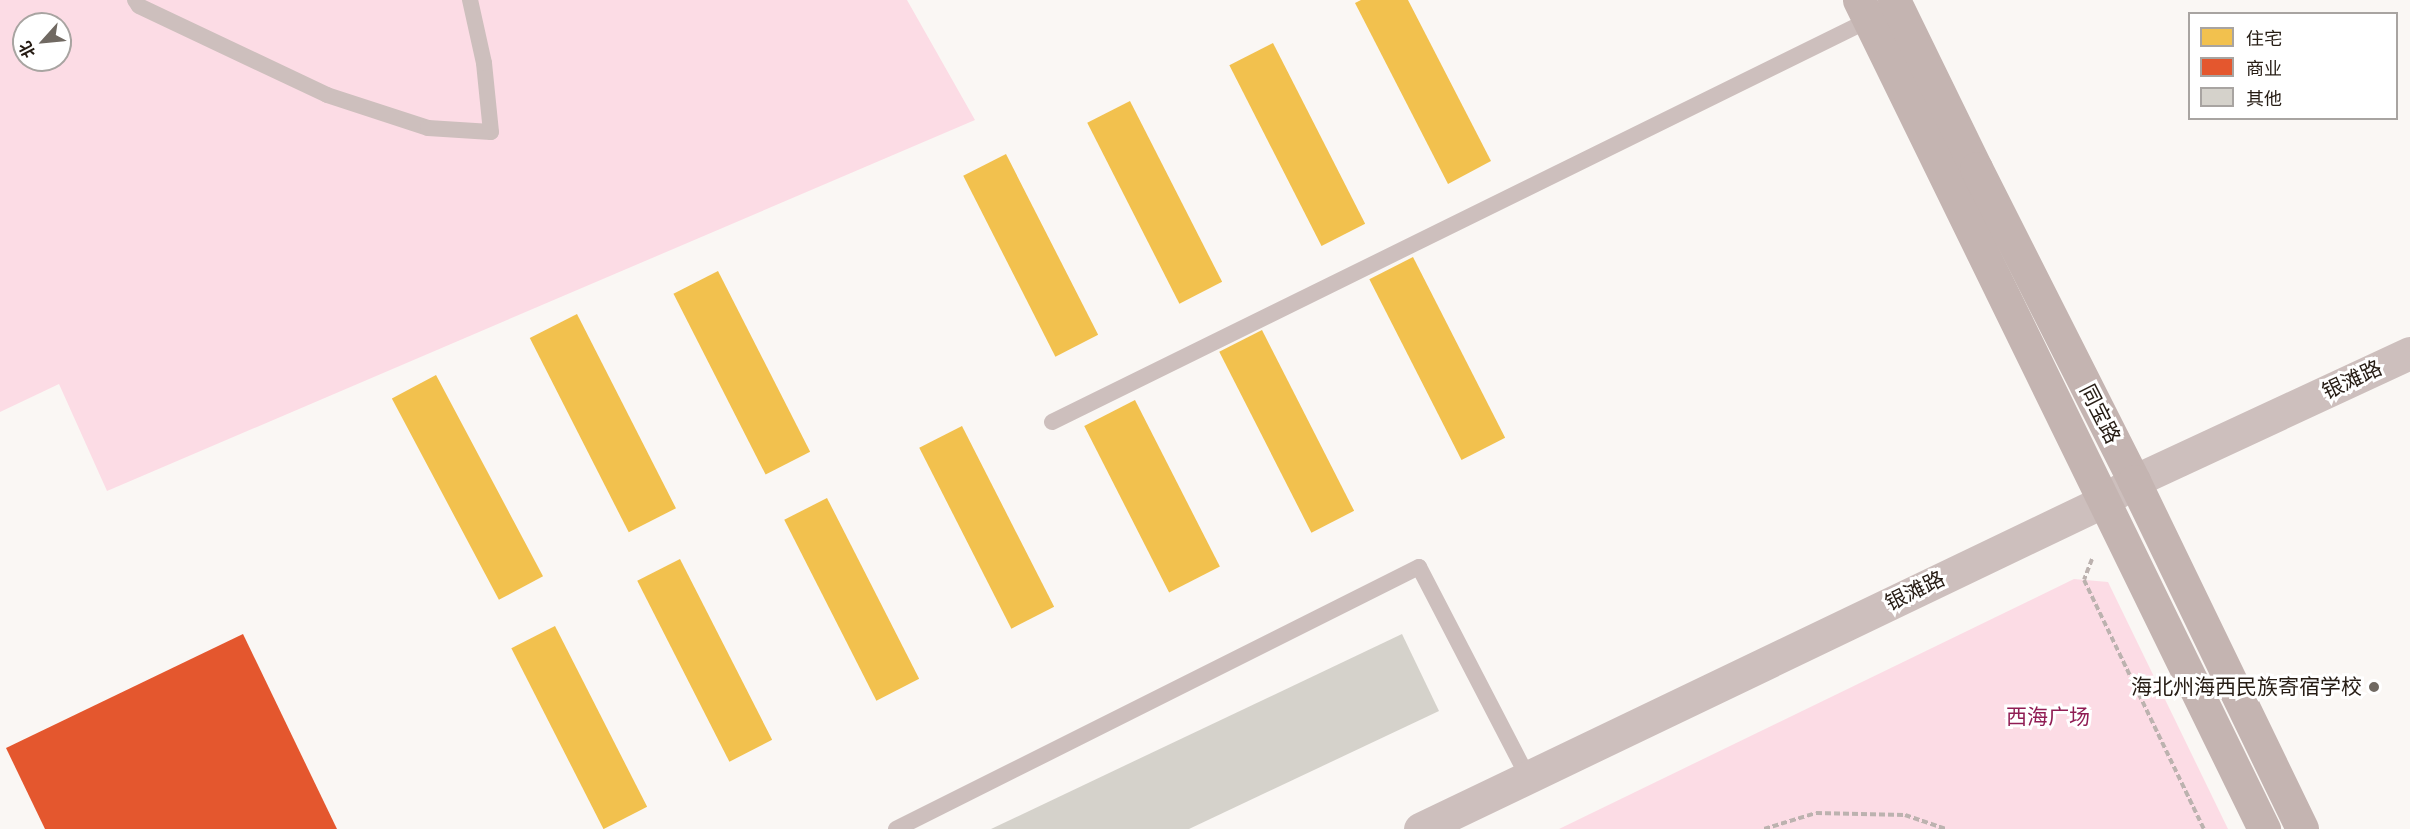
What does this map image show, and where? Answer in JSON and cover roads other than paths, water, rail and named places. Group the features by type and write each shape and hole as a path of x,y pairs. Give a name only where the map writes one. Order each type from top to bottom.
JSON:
{"main road":[{"name":"同宝路","path":"1894,0 2134,481 2302,829"},
{"name":"同宝路","path":"1864,10 2264,829"}],"street":[{"name":"银滩路","path":"1420,829 2104,501 2134,481 2410,353"}],"lane":[{"path":"135,0 139,6 327,95 428,128 491,132 484,63 470,0"},
{"path":"1052,422 1864,10"},
{"path":"896,829 1419,567 1528,777"}],"place":[{"name":"海北州海西民族寄宿学校","path":"2374,687"}],"park label":[{"name":"西海广场","path":"2048,717"}]}
